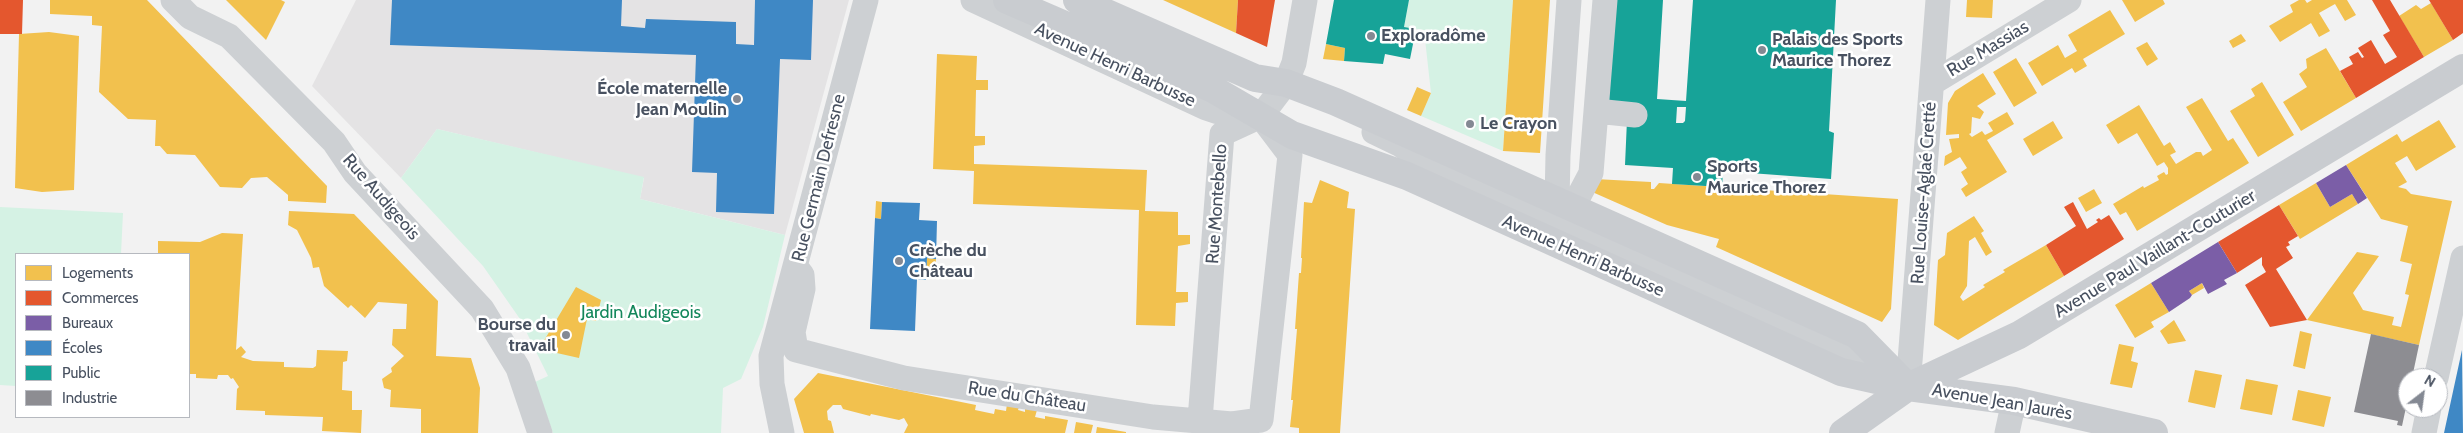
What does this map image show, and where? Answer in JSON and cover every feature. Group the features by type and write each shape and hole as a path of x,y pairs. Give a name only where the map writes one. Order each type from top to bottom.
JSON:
{"main road":[{"name":"Avenue Henri Barbusse","path":"1007,0 1213,89 1292,135 1407,176 1841,372 1908,387"},
{"name":"Avenue Henri Barbusse","path":"1077,0 1255,78 1286,84 1336,102 1857,335 1908,387"},
{"name":"Avenue Paul Vaillant-Couturier","path":"1843,433 1908,387 2018,335 2463,68"},
{"name":"Avenue Jean Jaurès","path":"1908,387 2014,401 2154,433"}],"street":[{"name":"Rue Audigeois","path":"174,0 190,17 229,36 235,42 334,142 354,173 482,309 518,368 540,433"},
{"name":"Rue Germain Defresne","path":"771,363 866,0"},
{"name":"Avenue Henri Barbusse","path":"973,0 1206,108 1218,112 1261,116 1291,123 1394,158 1423,162"},
{"name":"Avenue Henri Barbusse","path":"1108,0 1260,68 1332,112 1402,145 1423,162 1848,354 1908,387"},
{"path":"1261,116 1286,84 1294,63 1305,0"},
{"path":"1565,205 1558,155 1570,0"},
{"path":"1565,205 1591,173 1605,0"},
{"name":"Rue Louise-Aglaé Cretté","path":"1908,387 1938,0"},
{"name":"Rue Massias","path":"1932,82 2069,0"},
{"path":"1596,111 1636,115"},
{"name":"Rue du Château","path":"796,350 904,378 1152,417 1200,420 1232,429 1261,420 1290,155 1261,116"},
{"name":"Rue Montebello","path":"1200,420 1222,134 1261,116"},
{"path":"2438,368 2463,258"},
{"path":"782,433 771,363 796,350 793,332 803,289 802,276 796,267"},
{"path":"2007,433 2014,401"},
{"path":"2424,433 2427,418"}],"shaded area":[{"path":"356,0 849,0 785,235 640,199 644,178 437,129 401,178 312,86"}],"green space":[{"path":"1409,0 1513,0 1503,151 1421,116 1431,93 1424,30 1404,27"},
{"name":"Jardin Audigeois","path":"437,129 644,177 640,199 785,235 763,327 741,379 723,388 721,433 553,433 535,382 548,376 520,319 483,266 401,178"},
{"path":"0,207 123,213 121,253 15,253 15,386 0,385"}],"building: Logements":[{"path":"50,0 147,0 327,186 326,203 288,201 288,195 267,177 251,178 242,188 220,187 195,155 167,154 160,146 155,146 156,120 128,119 99,92 102,26 92,25 92,16 50,14"},
{"path":"226,0 281,0 285,2 266,40"},
{"path":"1163,0 1238,0 1236,33 1216,24"},
{"path":"1513,0 1550,0 1540,153 1503,151"},
{"path":"1967,0 1993,0 1992,18 1966,17"},
{"path":"2122,0 2163,0 2165,4 2135,22"},
{"path":"2299,0 2305,0 2307,3 2312,0 2347,0 2356,15 2345,21 2335,4 2319,13 2330,31 2319,37 2311,23 2280,42 2269,26 2293,12 2290,5"},
{"path":"2431,3 2453,40 2424,57 2399,16 2416,5 2421,9"},
{"path":"2110,10 2125,34 2083,59 2087,66 2075,73 2072,68 2042,86 2028,63 2058,45 2065,58 2077,51 2068,35"},
{"path":"49,32 79,36 74,190 42,192 15,188 19,34"},
{"path":"2241,34 2246,41 2233,48 2229,41"},
{"path":"2147,42 2158,59 2147,66 2136,48"},
{"path":"1326,44 1345,48 1344,61 1323,59"},
{"path":"2326,48 2356,98 2301,131 2283,102 2307,87 2299,74 2307,68 2306,59"},
{"path":"937,54 977,56 976,80 988,80 988,90 976,90 975,136 985,136 985,145 974,146 974,164 1147,170 1145,211 1178,212 1178,235 1190,235 1190,244 1178,246 1176,292 1188,292 1188,302 1176,303 1175,326 1136,325 1139,210 973,204 974,171 933,169"},
{"path":"2016,58 2037,93 2014,107 1993,72"},
{"path":"1983,73 1996,94 1977,106 1984,112 1980,119 1972,117 1971,133 1969,134 1972,137 1982,131 1985,135 1993,131 1988,123 2007,112 2014,124 1987,140 2007,172 1966,197 1961,189 1968,184 1961,172 1967,168 1960,157 1944,166 1945,156 1952,152 1949,139 1959,138 1959,134 1946,135 1948,103 1955,91"},
{"path":"2262,82 2294,135 2258,157 2230,111 2255,96 2251,89"},
{"path":"1417,87 1431,93 1421,116 1407,110"},
{"path":"2202,98 2228,141 2233,138 2249,163 2137,231 2126,212 2120,215 2113,204 2143,186 2144,188 2159,180 2157,176 2164,172 2166,175 2168,174 2168,168 2164,162 2157,166 2137,133 2118,144 2106,125 2139,105 2164,146 2170,142 2176,152 2170,155 2176,164 2196,152 2201,152 2203,156 2212,150 2186,107"},
{"path":"2439,120 2456,147 2416,171 2407,156 2395,163 2407,182 2398,187 2406,189 2411,194 2452,201 2419,345 2307,320 2357,252 2379,256 2353,293 2363,310 2394,317 2392,325 2401,327 2409,295 2405,294 2412,264 2400,261 2408,226 2381,219 2346,165 2397,134 2402,142"},
{"path":"2053,121 2063,138 2033,156 2023,139"},
{"path":"1595,179 1651,182 1651,189 1654,189 1659,183 1898,199 1891,309 1882,322 1716,247 1719,239 1667,225 1590,191"},
{"path":"1320,180 1349,192 1347,208 1355,209 1340,433 1299,433 1299,428 1290,427 1304,202 1312,203"},
{"path":"2316,183 2330,207 2352,194 2358,204 2300,239 2279,205"},
{"path":"2094,189 2102,203 2086,212 2078,198"},
{"path":"876,201 882,202 881,219 875,218"},
{"path":"289,211 354,214 438,301 436,356 471,358 480,388 478,433 421,433 421,409 390,407 391,390 384,388 382,379 392,372 391,368 404,356 392,345 393,329 406,329 407,304 378,302 365,318 351,305 348,308 324,286 319,267 313,268 311,258 297,230 288,225"},
{"path":"1974,216 1984,231 1981,233 1992,252 1986,256 1975,237 1969,241 1967,286 1960,297 1963,301 1985,287 1983,285 2005,272 2003,270 2046,245 2064,276 1958,340 1934,325 1938,260 1945,255 1947,233"},
{"path":"222,233 243,234 236,350 241,346 246,352 241,357 253,361 284,362 284,367 313,368 316,366 317,350 348,351 347,361 343,362 342,390 352,391 352,410 362,410 361,433 322,431 323,417 265,415 265,411 236,410 237,389 239,387 233,378 231,379 228,375 218,375 217,379 196,378 196,374 190,374 190,253 158,253 158,241 200,242"},
{"path":"927,258 936,259 935,273 926,273"},
{"path":"2151,283 2169,312 2151,322 2154,327 2135,338 2115,305"},
{"path":"2202,283 2204,288 2192,295 2189,291"},
{"name":"Bourse du travail","path":"576,287 601,300 596,321 587,319 579,358 539,349"},
{"path":"2174,320 2186,341 2168,344 2160,331"},
{"path":"2300,331 2312,334 2305,369 2293,366"},
{"path":"2119,344 2134,347 2131,361 2138,363 2132,388 2110,384"},
{"path":"2195,370 2222,375 2215,408 2188,402"},
{"path":"818,373 976,405 975,410 994,414 995,409 1006,411 1007,404 1019,407 1018,410 1025,412 1025,408 1037,410 1035,417 1045,419 1045,416 1068,420 1065,433 904,433 908,425 904,418 899,420 871,414 870,416 843,409 841,405 833,405 827,411 828,420 831,421 834,433 804,433 794,399"},
{"path":"2246,379 2278,385 2272,415 2240,409"},
{"path":"2298,390 2331,397 2324,427 2292,420"},
{"path":"1076,422 1093,425 1091,433 1074,433"},
{"path":"1097,427 1126,432 1126,433 1096,433"}],"building: Commerces":[{"path":"0,0 23,0 22,34 0,34"},
{"path":"1238,0 1275,0 1267,47 1236,33"},
{"path":"2372,0 2390,0 2424,57 2356,98 2340,71 2353,64 2349,57 2358,52 2362,58 2364,57 2358,48 2371,40 2385,64 2397,57 2383,35 2390,31"},
{"path":"2429,0 2463,0 2463,33 2453,40"},
{"path":"2073,202 2087,229 2098,222 2096,220 2099,218 2101,220 2109,215 2124,239 2064,276 2046,245 2076,226 2064,207"},
{"path":"2279,205 2298,236 2288,242 2290,245 2286,247 2293,258 2276,269 2307,320 2270,327 2245,285 2266,272 2262,265 2262,257 2237,273 2218,242"}],"building: Bureaux":[{"path":"2346,165 2367,198 2358,204 2352,194 2330,207 2316,183"},
{"path":"2218,242 2237,273 2224,280 2227,284 2208,294 2202,283 2189,291 2192,295 2190,298 2169,312 2151,283"}],"building: Écoles":[{"path":"392,0 622,0 621,26 645,28 646,19 736,22 736,44 754,45 755,0 813,0 811,60 780,59 774,214 716,212 717,173 692,172 696,55 390,45"},
{"path":"882,202 920,203 919,220 937,221 936,259 927,258 926,280 917,279 915,331 870,329 875,218 881,219"},
{"path":"2462,350 2463,433 2444,433"}],"building: Public":[{"name":"Exploradôme","path":"1334,0 1409,0 1404,27 1416,29 1410,59 1385,54 1383,64 1344,61 1345,48 1326,44"},
{"name":"Palais des Sports Maurice Thorez","path":"1612,0 1663,0 1657,99 1686,101 1693,0 1836,0 1829,131 1834,133 1831,179 1723,171 1722,187 1672,184 1673,168 1625,165 1627,120 1605,103","holes":["1677,107 1686,107 1685,121 1683,123 1676,123"]}],"building: Industrie":[{"path":"2371,334 2419,345 2414,368 2398,368 2398,418 2404,418 2402,426 2397,425 2398,421 2354,412"}],"place":[{"name":"Exploradôme","path":"1371,36"},
{"name":"Palais des Sports Maurice Thorez","path":"1762,50"},
{"name":"École maternelle Jean Moulin","path":"737,99"},
{"name":"Le Crayon","path":"1470,124"},
{"name":"Sports Maurice Thorez","path":"1697,177"},
{"name":"Crèche du Château","path":"899,261"},
{"name":"Bourse du travail","path":"566,335"}]}
